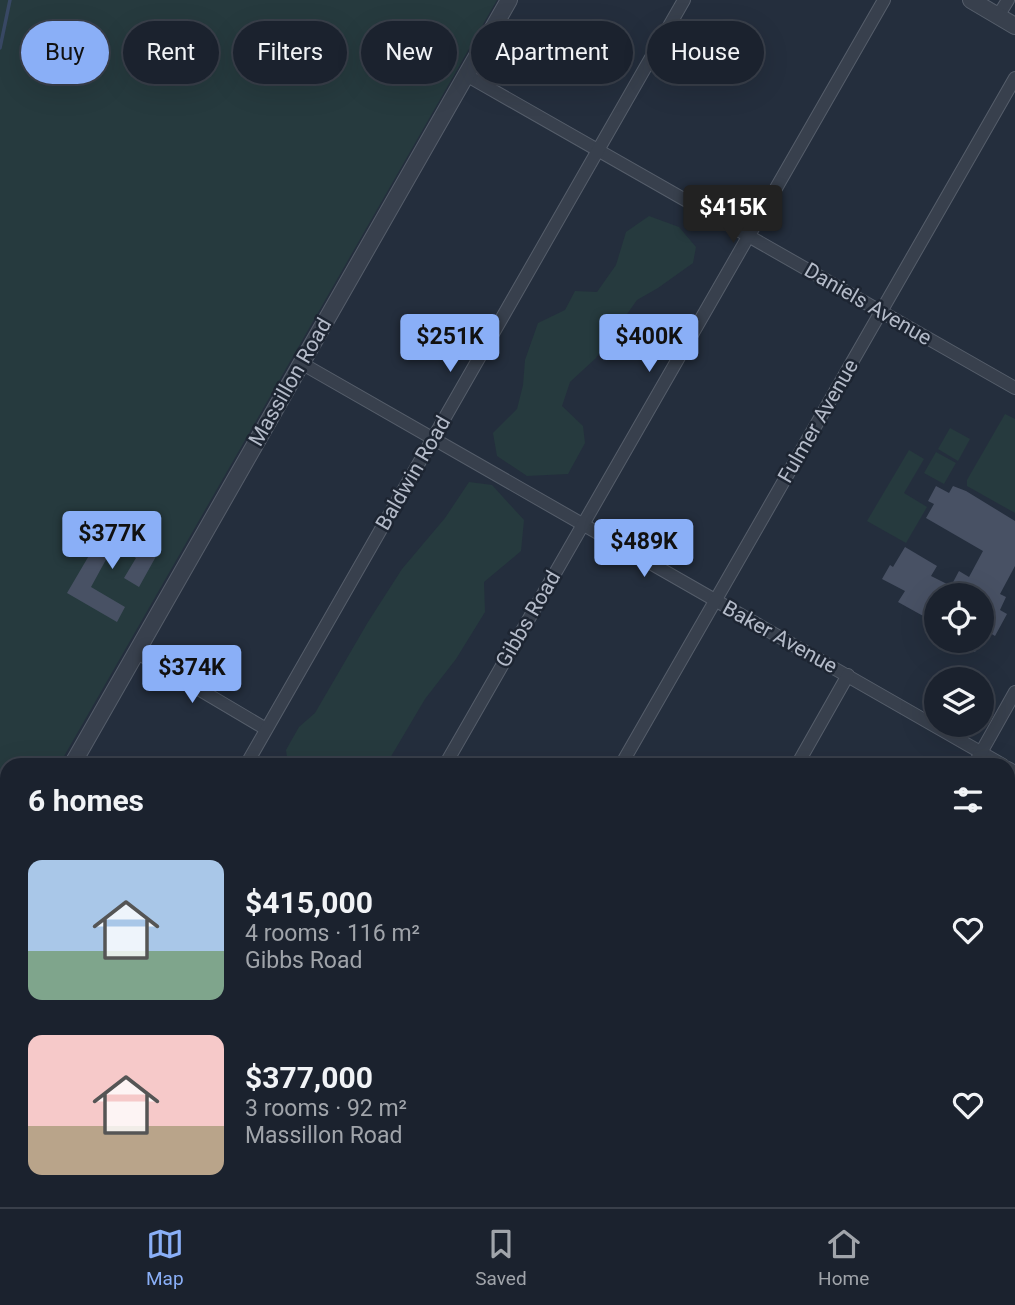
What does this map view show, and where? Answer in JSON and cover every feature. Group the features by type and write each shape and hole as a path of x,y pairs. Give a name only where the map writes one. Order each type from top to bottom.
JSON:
{"street":[{"name":"Massillon Road","path":"76,758 509,0"},
{"name":"Baldwin Road","path":"250,758 684,0"},
{"name":"Gibbs Road","path":"449,758 581,523 884,0"},
{"path":"971,0 1015,26"},
{"path":"998,16 1007,0"},
{"name":"Daniels Avenue","path":"466,75 1015,386"},
{"name":"Fulmer Avenue","path":"625,758 1015,78"},
{"name":"Baker Avenue","path":"301,363 991,758"},
{"path":"136,652 266,729"},
{"path":"801,758 848,675"},
{"path":"978,758 1015,692"}],"green space":[{"path":"0,0 497,0 485,21 471,21 471,45 457,70 457,21 361,21 361,84 449,84 63,758 0,758"},
{"path":"649,216 679,227 696,247 693,263 637,300 596,358 570,382 562,406 583,426 585,443 568,474 527,476 497,456 493,433 517,409 525,360 538,323 565,310 575,291 597,292 616,265 626,232"},
{"path":"1005,414 1015,419 1015,513 967,486 967,480"},
{"path":"950,428 970,439 958,461 938,449"},
{"path":"909,450 924,459 904,493 927,507 906,543 867,521"},
{"path":"936,452 956,463 944,484 924,473"},
{"path":"469,482 492,485 524,520 521,551 484,582 485,612 456,659 425,699 390,758 287,758 286,750 299,727 315,713 402,569 445,518"}],"building":[{"path":"936,486 949,493 953,486 1015,521 1015,566 1000,594 1006,597 1000,610 1007,614 995,636 994,583 953,583 959,571 969,577 983,551 926,518 934,504 928,501"},
{"path":"113,525 159,551 139,587 124,578 136,558 114,545 91,587 125,607 117,622 67,593 94,547 96,548 106,532 109,533"},
{"path":"905,547 937,566 931,576 945,583 924,583 924,616 898,602 905,591 882,579"}],"waterway":[{"path":"0,48 10,0"}]}
